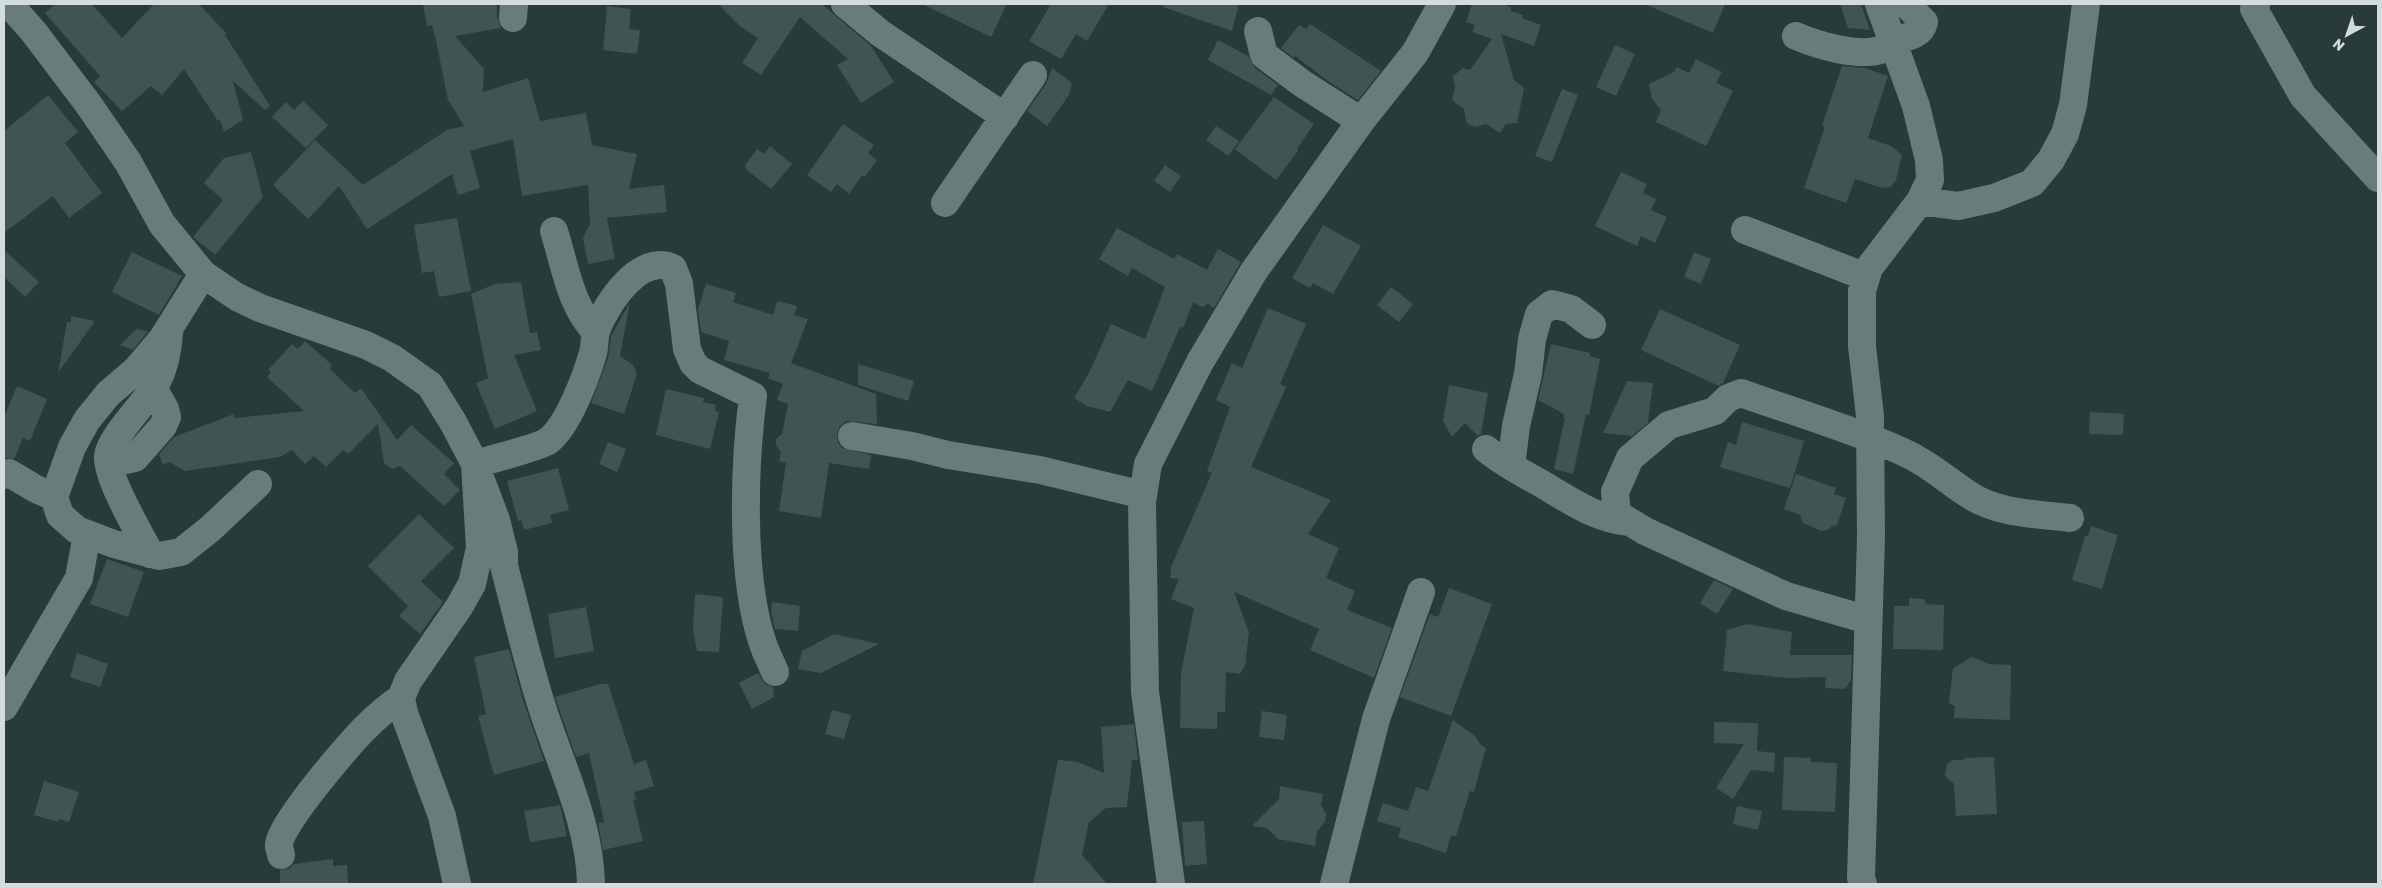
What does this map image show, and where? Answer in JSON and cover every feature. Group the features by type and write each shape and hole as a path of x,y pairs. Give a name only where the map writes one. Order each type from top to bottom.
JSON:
{"street":[{"path":"9,4 34,31 89,105 128,162 162,224 203,274 260,308 366,344 429,375 475,464 496,520 504,552 504,566 543,710 578,812 591,870 591,884"},
{"path":"845,4 880,32 1005,116"},
{"path":"1171,884 1146,692 1143,495 1148,464 1200,362 1254,271 1360,121 1415,54 1442,4"},
{"path":"1863,884 1861,878 1871,537 1870,438 1862,346 1862,291 1869,268 1920,201 1930,180 1930,160 1916,106 1879,4"},
{"path":"1796,36 1837,48 1869,53 1883,49 1892,41 1918,33 1923,28 1924,22 1906,4"},
{"path":"1920,201 1958,206 1994,198 2032,183 2051,160 2065,134 2073,105 2086,4"},
{"path":"2256,4 2254,9 2303,96 2378,178"},
{"path":"1258,31 1264,55 1303,84 1360,121"},
{"path":"945,203 1033,75"},
{"path":"1745,230 1866,277"},
{"path":"554,231 576,301 586,323 596,332"},
{"path":"475,464 547,441 561,425 572,404 593,352 596,332 603,316 628,281 642,270 655,264 664,264 673,268 679,284 687,349 693,363 700,370 753,396 749,428 746,504 749,576 762,643 775,672"},
{"path":"203,274 163,338 136,370 108,394 87,420 72,447 54,497 60,515 77,530 159,556 181,552 210,529 258,484"},
{"path":"1511,466 1516,426 1528,374 1532,339 1539,314 1552,304 1571,309 1592,325"},
{"path":"150,554 116,484 108,456 117,435 153,388 167,358 170,326"},
{"path":"1868,620 1786,596 1645,531 1617,514 1615,492 1630,458 1669,425 1715,411 1728,398 1740,393 1870,438 1903,452 1935,469 1969,495 1983,501 2007,510 2070,518"},
{"path":"852,436 912,446 948,455 1040,470 1143,495"},
{"path":"1486,449 1577,505 1608,520 1629,522"},
{"path":"282,855 279,845 287,826 307,798 364,729 384,710 401,698 408,681 459,607 472,584 480,548 475,464"},
{"path":"4,476 9,473 54,497"},
{"path":"4,707 79,578 87,534"},
{"path":"1334,884 1376,719 1421,592"},
{"path":"401,698 407,721 442,816 457,884"}],"building":[{"path":"55,4 92,4 122,38 154,4 199,4 227,34 225,35 270,106 265,110 233,81 243,120 224,132 220,120 218,121 184,69 162,95 151,86 122,111 94,82 100,76 45,13"},
{"path":"423,4 497,4 497,17 501,28 455,36 484,69 483,92 528,78 540,121 586,113 592,145 637,154 629,189 664,185 667,212 607,218 615,259 588,264 583,238 590,224 588,185 522,196 513,139 470,151 480,188 458,195 452,174 367,229 339,186 308,219 273,185 315,140 363,185 447,130 464,126 448,100 436,40 432,25 427,26"},
{"path":"718,4 822,4 871,46 894,82 861,103 837,65 848,59 800,17 761,75 742,63 758,38 740,26"},
{"path":"922,4 1007,4 991,37"},
{"path":"1051,4 1109,4 1087,41 1076,34 1061,59 1029,41"},
{"path":"1164,4 1239,4 1232,31 1163,7"},
{"path":"1472,4 1502,4 1511,7 1511,11 1523,15 1522,18 1541,25 1534,46 1501,34 1514,80 1524,88 1517,123 1506,124 1500,133 1486,124 1475,127 1469,125 1466,121 1464,109 1452,100 1455,87 1453,76 1463,68 1470,70 1492,39 1472,32 1475,25 1466,22"},
{"path":"1644,4 1725,4 1713,33"},
{"path":"1840,4 1861,4 1870,30 1848,28"},
{"path":"607,6 631,9 629,29 640,30 637,54 603,50"},
{"path":"1310,24 1381,71 1358,100 1281,48 1299,25 1306,29"},
{"path":"1218,40 1248,56 1255,68 1278,85 1271,95 1208,60"},
{"path":"1615,45 1635,54 1616,96 1596,87"},
{"path":"1696,59 1722,72 1716,83 1733,91 1706,146 1656,122 1661,110 1652,99 1649,84 1674,72 1677,67 1689,73"},
{"path":"1842,66 1865,68 1888,76 1868,138 1891,146 1902,155 1896,180 1891,187 1882,188 1855,179 1846,203 1804,188 1825,127 1822,125"},
{"path":"1052,68 1072,83 1069,95 1047,126 1027,111 1046,84"},
{"path":"1562,89 1578,95 1552,162 1535,156"},
{"path":"48,95 78,132 65,143 102,193 69,218 53,196 4,233 4,131"},
{"path":"1274,97 1314,124 1297,149 1298,151 1276,180 1235,149"},
{"path":"303,101 328,125 306,148 272,117 286,102 294,110"},
{"path":"843,124 874,145 868,153 877,160 865,177 862,175 849,194 837,184 831,192 807,175"},
{"path":"1216,126 1239,141 1228,156 1206,140"},
{"path":"770,146 792,164 771,189 746,169 745,165 757,149 764,154"},
{"path":"251,152 263,197 215,255 193,237 223,200 204,183 224,158"},
{"path":"1165,165 1181,176 1170,192 1154,181"},
{"path":"1621,172 1647,184 1643,193 1656,199 1651,210 1667,217 1655,243 1641,236 1637,246 1595,226"},
{"path":"457,218 471,291 439,297 434,271 422,273 414,225"},
{"path":"1323,225 1361,246 1333,294 1313,283 1310,288 1292,278"},
{"path":"1117,228 1174,259 1177,254 1207,270 1218,249 1241,262 1214,308 1208,304 1202,307 1193,302 1183,328 1180,327 1152,391 1128,380 1110,412 1087,406 1074,398 1089,373 1111,324 1145,339 1165,287 1132,268 1128,276 1099,259"},
{"path":"4,250 39,282 25,297 4,277"},
{"path":"132,252 182,276 159,315 112,292"},
{"path":"1694,252 1711,259 1701,284 1684,277"},
{"path":"521,282 530,333 537,332 541,350 514,355 537,411 495,429 476,383 488,378 471,294 495,284"},
{"path":"706,284 736,293 733,302 773,315 777,301 797,306 794,315 808,319 791,363 876,394 877,424 847,421 840,426 837,434 838,442 842,448 871,455 869,469 829,463 821,518 779,511 786,463 779,461 781,453 776,445 776,439 782,434 788,404 777,400 783,384 768,378 770,373 724,360 729,341 701,332 698,309"},
{"path":"1391,287 1413,304 1399,322 1377,305"},
{"path":"630,302 620,356 633,365 637,374 624,414 591,403 608,358 611,336"},
{"path":"1268,308 1306,324 1280,384 1286,387 1251,467 1331,500 1308,534 1339,548 1326,578 1355,591 1347,610 1392,628 1374,678 1310,650 1319,629 1234,592 1249,632 1245,666 1240,674 1226,672 1225,712 1217,712 1217,729 1180,728 1181,673 1194,608 1171,599 1179,579 1170,578 1171,567 1212,473 1207,471 1230,407 1216,400 1232,363 1242,368"},
{"path":"1660,309 1740,345 1723,383 1719,386 1641,350"},
{"path":"71,316 95,321 58,373 67,322 71,322"},
{"path":"136,329 148,331 133,350 120,345"},
{"path":"305,341 332,365 330,369 355,393 361,388 397,440 411,425 454,463 444,474 460,490 444,506 400,466 392,469 384,463 378,424 348,454 343,450 326,467 314,456 305,464 292,450 280,457 185,471 169,462 163,465 159,454 174,437 234,414 235,418 304,411 267,377 271,372 268,370 292,344 298,349"},
{"path":"1551,344 1590,353 1590,356 1600,359 1589,416 1586,414 1573,474 1554,469 1565,417 1563,417 1564,414 1538,400"},
{"path":"858,364 914,381 908,401 858,385"},
{"path":"1627,381 1653,383 1648,423 1632,436 1603,433"},
{"path":"1449,385 1488,393 1481,434 1478,436 1465,423 1452,437 1443,421"},
{"path":"17,386 47,399 30,441 23,438 14,459 4,458 4,417"},
{"path":"666,389 704,398 703,402 716,405 715,411 719,412 710,449 656,435"},
{"path":"2090,412 2124,414 2123,435 2089,434"},
{"path":"1742,422 1804,441 1790,488 1720,467 1728,442 1736,445"},
{"path":"608,442 626,449 617,472 599,464"},
{"path":"558,468 569,510 550,515 552,523 524,530 521,520 518,521 507,481"},
{"path":"1796,474 1836,488 1834,494 1846,498 1837,525 1832,526 1828,530 1821,531 1803,523 1800,515 1784,509"},
{"path":"419,514 454,548 421,581 443,602 420,634 399,616 408,606 368,566"},
{"path":"2091,526 2118,535 2102,589 2072,580 2085,536 2088,536"},
{"path":"107,559 144,572 128,617 90,604"},
{"path":"1714,580 1733,589 1717,614 1700,603"},
{"path":"1449,588 1492,604 1451,716 1400,697 1430,614 1438,617"},
{"path":"695,594 723,597 719,652 697,651 693,630"},
{"path":"1909,598 1924,599 1926,604 1944,605 1943,650 1893,649 1894,606 1909,606"},
{"path":"772,602 800,606 798,631 775,629 771,612"},
{"path":"586,607 594,651 555,658 548,614"},
{"path":"1747,624 1792,632 1790,655 1852,655 1851,680 1845,689 1825,688 1826,677 1787,678 1723,671 1727,630"},
{"path":"834,634 879,644 821,673 798,669 802,651"},
{"path":"509,649 523,700 544,761 494,775 478,716 486,714 474,657"},
{"path":"77,653 108,664 100,687 70,677"},
{"path":"1972,657 1989,664 2011,665 2010,720 1954,718 1955,706 1949,703 1953,668"},
{"path":"758,673 765,684 773,687 774,697 752,709 739,683"},
{"path":"600,684 608,684 634,764 646,760 654,786 634,792 636,799 633,800 643,841 603,850 598,823 604,822 589,753 576,757 555,697"},
{"path":"832,710 851,715 844,739 825,734"},
{"path":"1262,711 1287,715 1284,740 1259,737"},
{"path":"1453,720 1475,736 1480,744 1486,748 1474,792 1470,791 1456,836 1451,835 1446,853 1398,837 1401,828 1377,821 1383,803 1408,811 1416,787 1428,791"},
{"path":"1714,722 1758,723 1757,751 1775,753 1774,772 1751,770 1733,799 1716,788 1744,744 1714,743"},
{"path":"1134,724 1138,760 1132,760 1127,807 1106,808 1089,822 1082,855 1107,884 1033,884 1058,760 1078,762 1104,773 1101,727"},
{"path":"1784,757 1811,758 1811,762 1837,763 1835,812 1782,810"},
{"path":"1994,757 1997,814 1956,816 1954,784 1945,776 1947,764 1952,760 1964,760 1965,758"},
{"path":"44,781 79,792 69,822 59,819 58,822 34,815"},
{"path":"1280,786 1323,794 1321,805 1326,814 1325,821 1317,832 1315,846 1278,839 1267,828 1252,826 1279,799"},
{"path":"560,805 567,836 530,842 524,811"},
{"path":"1737,806 1762,811 1758,830 1733,824"},
{"path":"1204,821 1207,864 1185,866 1182,822"},
{"path":"333,859 333,866 347,865 348,884 280,884 280,870 290,868 294,864"}]}
